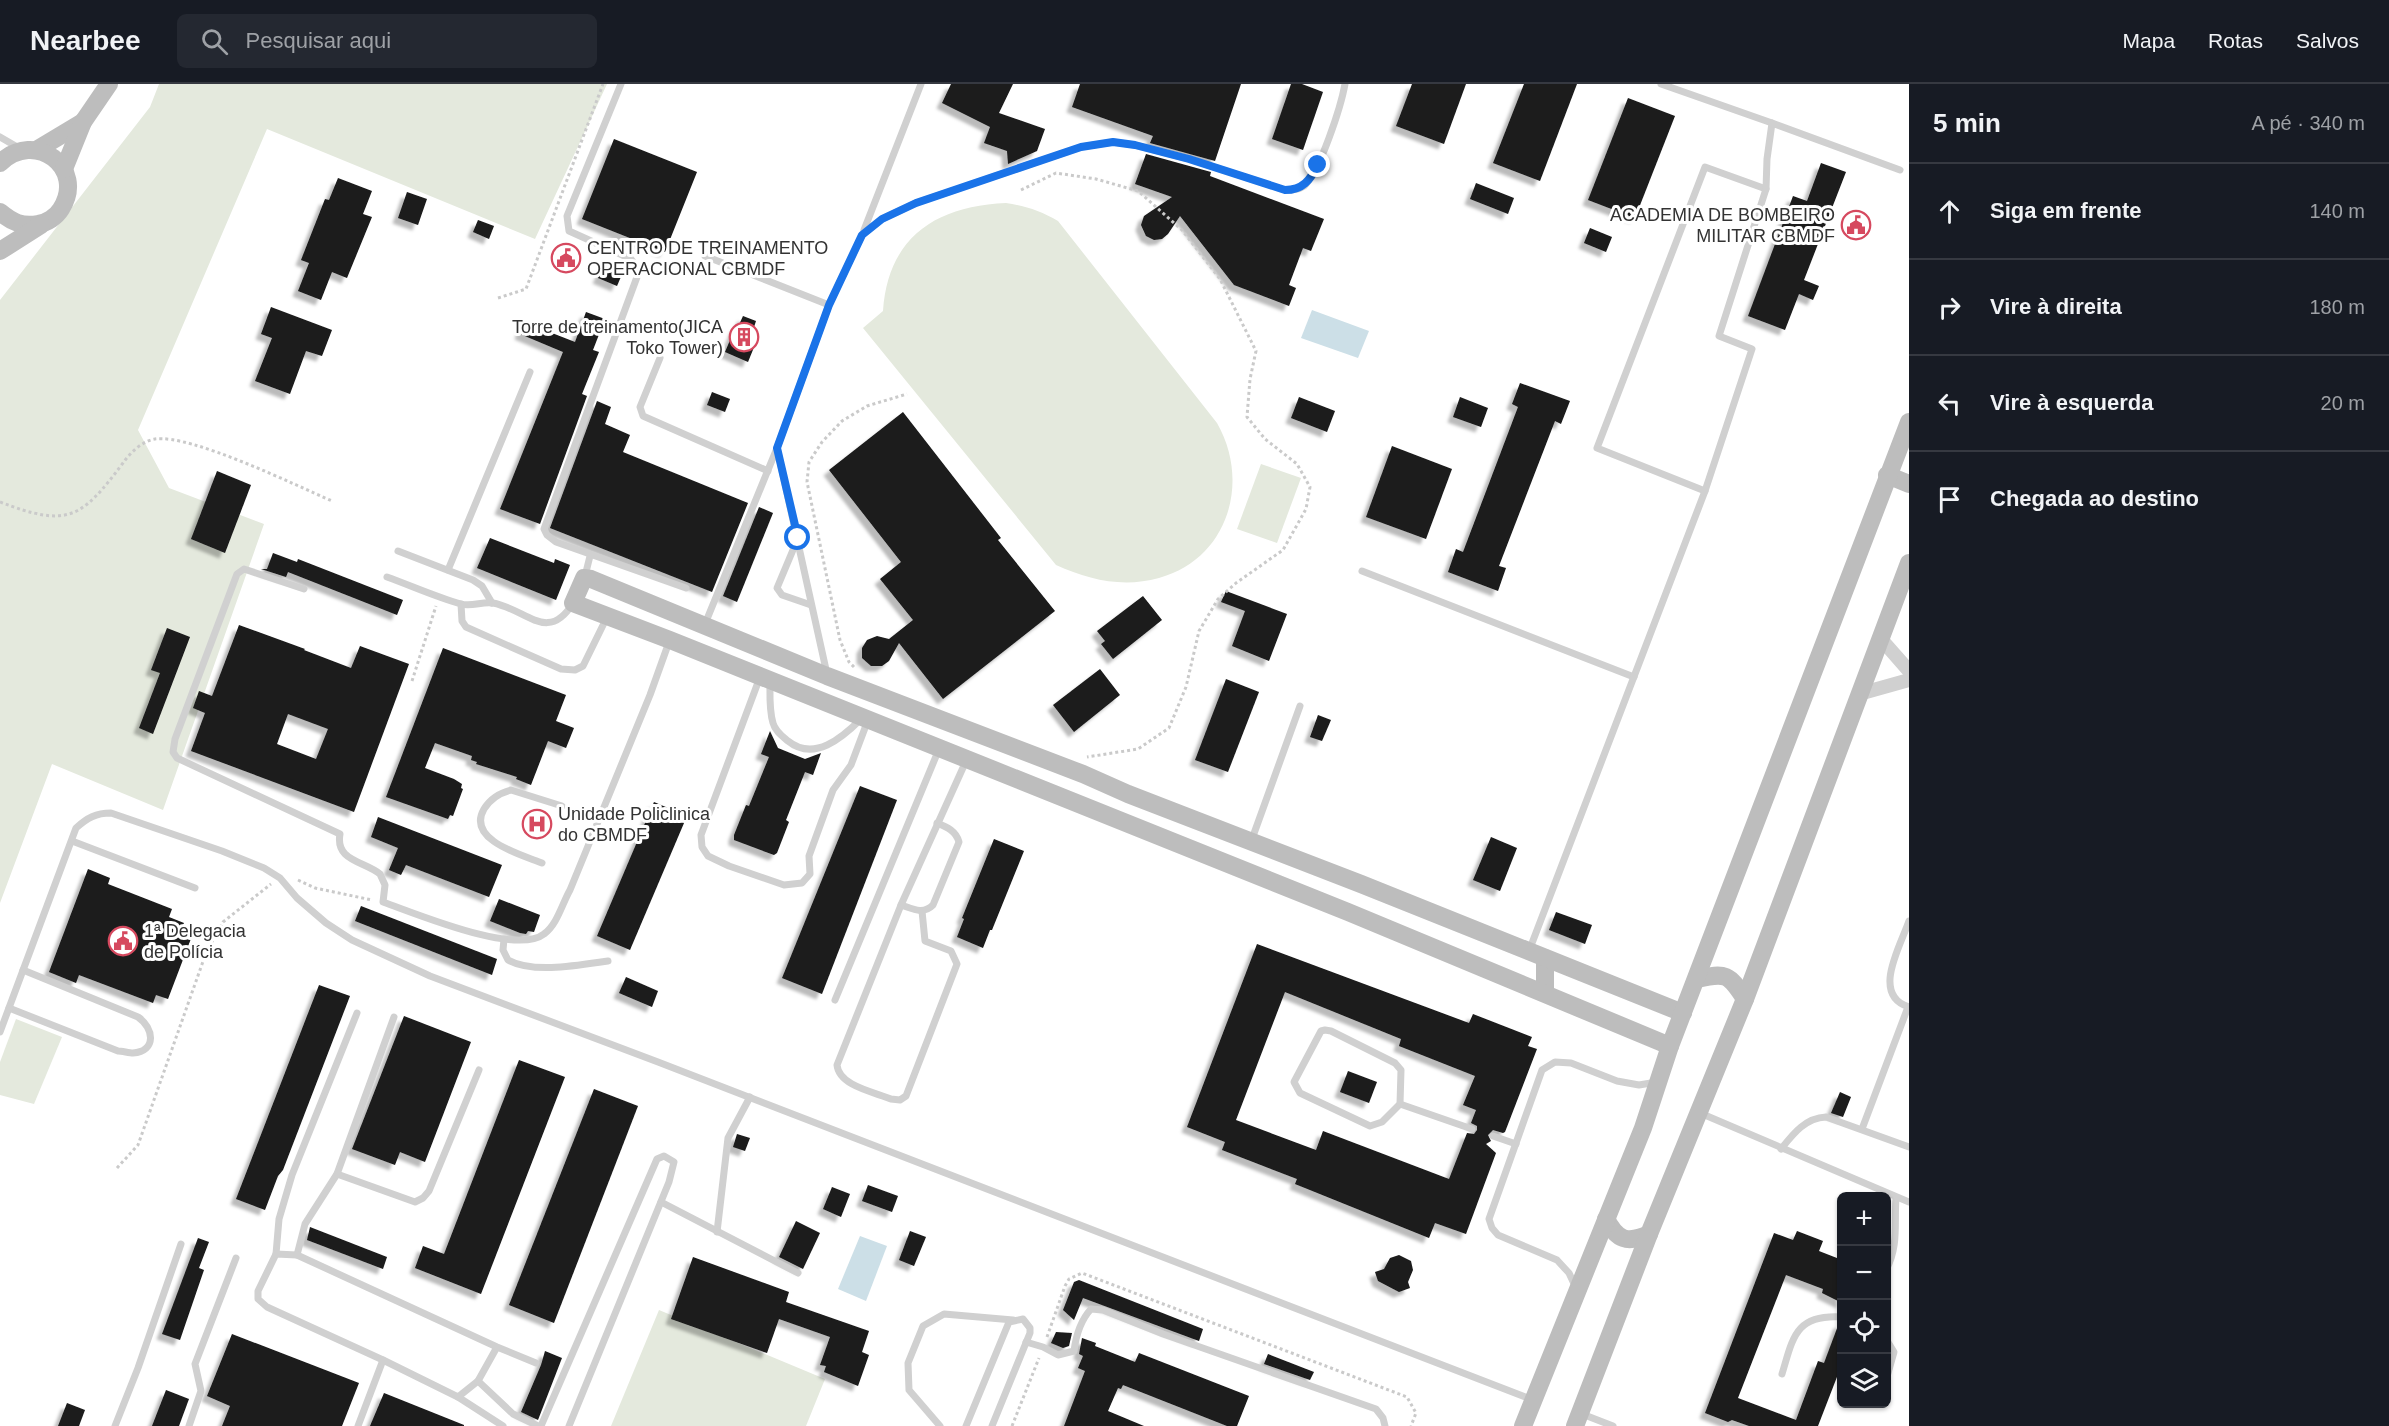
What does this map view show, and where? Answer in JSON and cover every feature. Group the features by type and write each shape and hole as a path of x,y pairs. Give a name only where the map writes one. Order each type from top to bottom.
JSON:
{"street":[{"path":"64,170 83,122 110,84"},
{"path":"0,163 8,155 30,149 83,122"},
{"path":"0,251 57,214 66,201 68,185 64,170 54,157 30,149"},
{"path":"0,212 11,221 27,226 44,223"},
{"path":"1523,1426 1643,1128 1670,1046 1909,422"},
{"path":"1887,475 1909,484"},
{"path":"1578,1420 1649,1234 1745,999 1909,563"},
{"path":"1670,1046 1348,912 573,603 584,578 628,594 827,676 1083,774 1128,794 1361,884 1683,1013"},
{"path":"611,618 628,594"},
{"path":"1881,639 1909,671"},
{"path":"1859,694 1909,680"},
{"path":"888,728 896,703"},
{"path":"1120,821 1128,794"},
{"path":"1348,912 1361,884"},
{"path":"1537,955 1545,993"},
{"path":"1697,979 1718,974 1727,976 1745,999"},
{"path":"1606,1219 1612,1232 1623,1238 1635,1241 1649,1234"}],"lane":[{"path":"621,84 567,216 569,231 631,259 637,267 638,277 544,529 547,535 556,542 590,556 686,588"},
{"path":"705,625 777,448 829,305 862,235 921,84"},
{"path":"862,235 882,219 916,203 1102,142 1135,145 1189,159 1285,190 1296,190 1311,178 1318,165 1345,84"},
{"path":"1661,84 1900,170"},
{"path":"1537,955 1634,677 1705,491 1752,349 1719,336 1766,189 1772,123"},
{"path":"0,137 30,149"},
{"path":"1705,491 1597,448 1705,167 1766,189"},
{"path":"705,256 829,305"},
{"path":"660,357 640,407 643,416 768,471"},
{"path":"448,570 530,372"},
{"path":"777,448 827,676"},
{"path":"798,538 777,588 782,594 811,605"},
{"path":"398,551 473,580 482,586 492,603"},
{"path":"584,578 590,556"},
{"path":"304,589 244,569 237,574 175,739 173,752 177,758 187,764 340,834 339,846 348,858 380,874 385,885 383,902 468,932 504,939 541,937 549,930 556,918 570,890 650,695 670,640"},
{"path":"1362,571 1634,677"},
{"path":"387,577 461,604 492,603 541,623 556,622 565,616 573,603"},
{"path":"461,604 462,621 466,627 569,671 583,666 611,618"},
{"path":"765,679 701,836 702,847 708,856 729,866 784,885 798,885 806,880 810,874 809,856 833,790 851,765 865,719"},
{"path":"765,679 774,726 791,743 809,750 831,744 865,719"},
{"path":"1251,841 1300,706"},
{"path":"835,1000 939,749"},
{"path":"921,911 925,941 951,951 957,964 906,1095 900,1100 891,1099 844,1080 838,1072 837,1065 902,905 966,760"},
{"path":"542,863 495,843 482,829 480,819 483,811 494,798 511,790 562,806"},
{"path":"0,1032 76,828 99,813 111,813 264,868 283,882 312,911 352,940 430,976 750,1097 1533,1400"},
{"path":"902,905 921,911 928,910 933,905 959,842 951,829 937,823"},
{"path":"72,841 195,888"},
{"path":"1862,1129 1909,1007 1899,1004 1893,997 1888,982 1909,921"},
{"path":"504,939 504,950 508,960 530,967 575,966 608,961"},
{"path":"9,1008 118,1051 134,1053 146,1048 151,1039 151,1031 147,1023 138,1017 23,970"},
{"path":"357,1013 292,1174 279,1219 276,1254 258,1291 258,1299 267,1307 458,1397 503,1426"},
{"path":"297,1255 305,1224 337,1174 394,1017"},
{"path":"1321,1031 1331,1031 1395,1063 1401,1070 1400,1104 1382,1122 1370,1126 1300,1094 1294,1082 1321,1031"},
{"path":"1577,1290 1569,1273 1557,1260 1498,1235 1489,1219 1542,1070 1555,1062 1571,1063 1617,1081 1639,1085 1657,1082"},
{"path":"337,1174 415,1202 423,1198 429,1191 479,1070"},
{"path":"717,1232 728,1138 750,1097"},
{"path":"1400,1104 1472,1129"},
{"path":"1700,1113 1909,1202"},
{"path":"1781,1149 1796,1131 1814,1117 1826,1117 1909,1147"},
{"path":"1493,1136 1516,1144"},
{"path":"478,1381 513,1414 539,1426 657,1159 664,1156 674,1162 674,1165 661,1202 569,1426"},
{"path":"1891,1261 1894,1254 1896,1198"},
{"path":"661,1202 798,1273"},
{"path":"115,1426 138,1368 181,1244"},
{"path":"276,1254 297,1255 536,1363"},
{"path":"189,1426 201,1391 195,1364 236,1258"},
{"path":"1026,1342 1058,1355 1074,1351 1076,1334 1084,1317 1091,1309 1103,1310 1163,1334 1376,1409 1383,1418 1384,1426"},
{"path":"940,1426 909,1390 908,1363 923,1326 944,1314 1023,1319 1030,1328 992,1426"},
{"path":"1782,1374 1794,1336 1800,1328 1815,1320 1837,1318"},
{"path":"966,1426 1009,1322 1013,1320"},
{"path":"1891,1346 1894,1352 1891,1364"},
{"path":"458,1397 478,1381 497,1347"},
{"path":"358,1426 383,1360"},
{"path":"1578,1420 1613,1426"}],"path":[{"path":"498,298 526,289 603,84"},
{"path":"1021,190 1056,173 1096,179 1138,191 1182,230 1220,279 1256,351 1250,379 1247,417 1265,439 1297,464 1310,487 1306,509 1283,550 1236,583 1218,599 1199,631 1186,687 1169,728 1138,749 1077,759"},
{"path":"857,670 849,662 840,640 807,482 809,462 822,442 842,421 867,406 907,393"},
{"path":"0,502 42,515 72,514 85,508 99,494 129,455 154,439 195,445 332,501"},
{"path":"412,681 440,596"},
{"path":"117,1168 138,1145 206,953 223,922 272,884 296,879 315,888 383,902"}],"shaded area":[{"path":"159,84 607,84 535,239 267,129 138,430 169,488 264,524 163,810 52,764 0,903 0,300 150,107"},
{"path":"1006,203 1033,209 1058,221 1217,423 1227,446 1232,469 1232,493 1227,516 1217,536 1202,554 1183,568 1146,581 1119,582 1081,575 1056,565 863,328 883,311 887,285 894,263 920,230 958,211 981,205"},
{"path":"1312,310 1369,331 1358,358 1301,338"},
{"path":"1261,464 1301,478 1277,543 1237,529"},
{"path":"16,1019 62,1037 34,1104 0,1095 0,1062"},
{"path":"860,1236 887,1246 866,1301 838,1289"},
{"path":"659,1310 825,1379 806,1426 611,1426"}],"building":[{"path":"951,84 1013,84 999,113 1045,129 1037,151 1008,164 1007,151 984,143 990,127 942,103"},
{"path":"1080,84 1241,84 1215,161 1150,143 1153,136 1072,107"},
{"path":"1291,84 1302,84 1323,92 1303,150 1272,139"},
{"path":"1412,84 1466,84 1444,144 1396,126"},
{"path":"1524,84 1577,84 1540,181 1493,163"},
{"path":"1628,98 1675,116 1635,218 1588,200"},
{"path":"614,139 697,172 665,252 582,219"},
{"path":"1146,154 1211,172 1210,176 1324,219 1311,251 1303,248 1289,285 1296,288 1289,306 1234,285 1180,216 1162,239 1154,240 1146,236 1141,225 1144,216 1172,197 1135,184"},
{"path":"1821,163 1846,172 1804,280 1819,286 1813,300 1799,294 1785,330 1748,316 1793,196 1807,201"},
{"path":"338,178 372,191 363,214 372,217 347,278 332,272 321,300 298,291 309,263 301,260 325,199 329,200"},
{"path":"1476,183 1514,198 1508,214 1470,199"},
{"path":"407,192 427,199 418,225 398,218"},
{"path":"478,220 494,226 489,239 473,232"},
{"path":"1590,228 1612,237 1606,252 1584,243"},
{"path":"605,264 623,272 617,286 598,278"},
{"path":"271,307 332,330 322,356 306,351 290,394 255,381 272,338 261,334"},
{"path":"586,312 605,319 593,350 599,352 582,394 587,396 540,524 500,509 563,352 520,334 524,322 575,342"},
{"name":"Torre de treinamento(JICA Toko Tower)","path":"743,316 756,321 752,333 759,335 748,362 725,352"},
{"path":"1520,383 1570,401 1561,424 1555,421 1499,566 1506,568 1498,591 1448,572 1456,549 1463,552 1518,407 1512,404"},
{"path":"712,392 730,399 725,412 707,405"},
{"path":"1299,397 1335,411 1327,432 1291,418"},
{"path":"1460,397 1488,408 1481,427 1453,417"},
{"path":"597,401 611,407 605,424 630,435 623,452 748,503 712,592 550,528"},
{"path":"903,412 1001,538 998,540 1055,611 943,699 899,643 889,661 882,666 871,666 862,658 862,648 867,640 877,636 889,639 913,620 880,579 901,562 829,470"},
{"path":"1392,446 1452,469 1426,539 1366,517"},
{"path":"217,471 251,485 225,553 191,539"},
{"path":"759,507 773,513 737,602 723,596"},
{"path":"490,538 554,563 555,559 570,565 556,600 477,568"},
{"path":"273,553 297,562 298,559 403,600 397,615 288,572 286,577 261,569 267,569"},
{"path":"1226,591 1287,614 1269,661 1232,646 1245,611 1221,602"},
{"path":"1143,596 1162,620 1113,659 1101,644 1105,641 1097,631"},
{"path":"239,625 351,668 360,646 409,664 354,812 191,751 205,713 193,708 199,691 212,696","holes":["288,714 328,729 316,759 277,744"]},
{"path":"167,628 190,637 153,734 139,728 160,673 151,670"},
{"path":"443,648 566,695 556,721 574,728 566,748 548,741 531,785 516,779 517,777 476,764 477,762 471,760 472,756 435,743 425,768 454,779 462,784 463,789 453,816 450,815 448,819 386,797"},
{"path":"1100,669 1120,695 1074,732 1053,705"},
{"path":"1226,679 1259,692 1228,772 1195,760"},
{"path":"1318,715 1331,720 1322,741 1310,737"},
{"path":"770,731 778,748 805,759 821,753 813,775 805,772 786,820 789,822 777,853 774,855 734,840 746,805 749,806 769,757 761,754"},
{"path":"860,786 897,800 822,994 782,978"},
{"path":"654,802 687,816 630,950 597,936"},
{"path":"378,817 502,865 489,897 406,865 401,875 389,870 398,848 371,837"},
{"path":"1491,837 1517,848 1500,891 1473,880"},
{"path":"994,839 1024,851 983,948 957,937 964,919 962,918"},
{"path":"88,869 110,878 108,884 172,909 169,917 184,923 180,932 192,936 168,999 156,995 153,1003 79,975 76,983 49,972"},
{"path":"499,899 540,915 534,932 520,933 490,921"},
{"path":"361,906 497,959 492,975 355,921"},
{"path":"1556,912 1592,925 1585,944 1549,930"},
{"path":"1257,944 1469,1023 1473,1014 1532,1037 1528,1046 1537,1049 1505,1132 1493,1130 1488,1135 1491,1141 1486,1144 1496,1153 1466,1234 1435,1223 1429,1238 1295,1184 1297,1179 1222,1150 1225,1142 1187,1127","holes":["1285,992 1401,1039 1399,1046 1475,1076 1463,1105 1476,1110 1471,1123 1477,1126 1477,1130 1474,1134 1467,1133 1449,1179 1323,1131 1316,1150 1236,1120"]},
{"path":"626,977 658,991 652,1007 619,993"},
{"path":"319,985 350,996 283,1170 278,1176 265,1210 236,1199"},
{"path":"404,1016 471,1042 425,1162 400,1152 395,1165 352,1149"},
{"path":"519,1060 565,1077 481,1294 415,1268 423,1246 444,1254"},
{"path":"1348,1071 1377,1082 1369,1103 1340,1092"},
{"path":"594,1089 638,1106 554,1323 509,1305"},
{"path":"1840,1092 1851,1097 1843,1117 1831,1113"},
{"path":"737,1134 750,1138 745,1151 733,1147"},
{"path":"868,1185 898,1196 892,1212 862,1201"},
{"path":"832,1187 850,1194 841,1217 823,1209"},
{"path":"796,1221 820,1233 803,1269 779,1257"},
{"path":"310,1227 387,1257 383,1269 307,1240"},
{"path":"910,1231 926,1237 914,1266 899,1260"},
{"path":"1797,1231 1823,1241 1819,1251 1837,1258 1837,1300 1822,1293 1823,1289 1786,1275 1738,1398 1796,1420 1818,1361 1824,1363 1837,1328 1837,1377 1818,1426 1749,1426 1732,1420 1728,1422 1705,1413 1774,1233 1793,1240"},
{"path":"198,1238 209,1242 199,1268 204,1270 180,1340 162,1334"},
{"path":"1399,1255 1411,1261 1413,1270 1408,1282 1410,1288 1399,1292 1378,1281 1375,1272 1384,1269 1390,1258"},
{"path":"693,1257 789,1292 786,1302 869,1331 862,1352 869,1355 858,1386 824,1372 826,1366 820,1365 830,1337 779,1319 767,1353 671,1319"},
{"path":"1079,1280 1203,1329 1199,1341 1083,1298 1074,1320 1063,1310 1074,1282"},
{"path":"1056,1332 1072,1333 1069,1346 1063,1348 1051,1343"},
{"path":"232,1334 359,1383 342,1426 222,1426 230,1406 207,1396"},
{"path":"1082,1338 1096,1343 1095,1346 1135,1362 1139,1353 1249,1396 1237,1426 1227,1426 1123,1385 1121,1389 1118,1388 1108,1411 1144,1426 1064,1426 1085,1371 1078,1368 1083,1356 1079,1354"},
{"path":"545,1351 562,1358 538,1420 521,1412"},
{"path":"1268,1354 1314,1372 1310,1380 1264,1364"},
{"path":"166,1390 189,1399 179,1426 152,1426"},
{"path":"384,1393 464,1425 464,1426 370,1426"},
{"path":"67,1403 85,1410 79,1426 58,1426"}],"place":[{"name":"ACADEMIA DE BOMBEIRO MILITAR CBMDF","path":"1856,225"},
{"name":"CENTRO DE TREINAMENTO OPERACIONAL CBMDF","path":"566,258"},
{"name":"Torre de treinamento(JICA Toko Tower)","path":"744,337"},
{"name":"Unidade Policlinica do CBMDF","path":"537,824"},
{"name":"1ª Delegacia de Polícia","path":"123,941"}],"route":[{"path":"798,538 777,448 829,305 862,235 871,226 916,203 1102,142 1135,145 1189,159 1285,190 1296,190 1303,186 1311,178 1318,165"}]}
